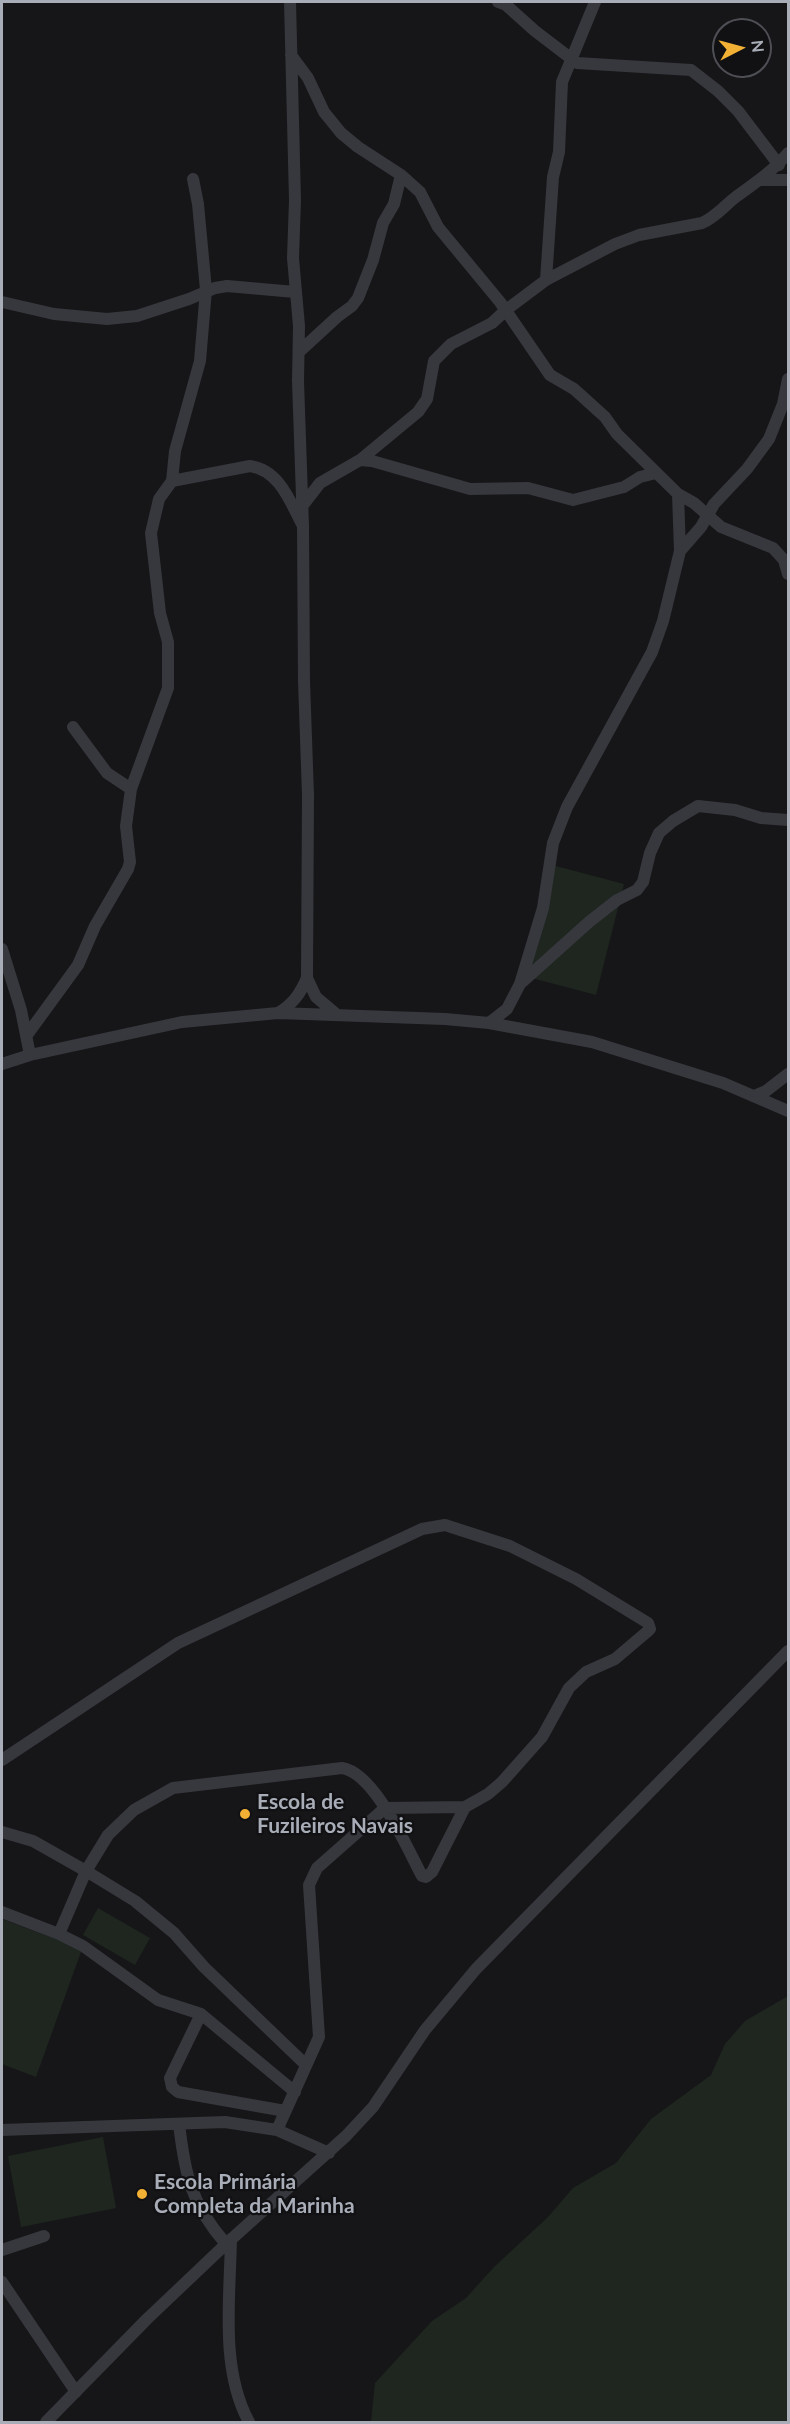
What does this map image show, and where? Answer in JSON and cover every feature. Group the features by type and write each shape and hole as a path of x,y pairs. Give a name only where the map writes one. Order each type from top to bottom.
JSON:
{"street":[{"path":"278,1013 291,1005 302,990 307,978 308,795 304,681 303,505 290,2"},
{"path":"498,2 506,5 572,60 582,64 691,70 718,91 738,111 779,165"},
{"path":"546,279 553,177 560,143 562,82 595,2"},
{"path":"291,55 308,78 324,112 341,133 401,175 420,192 438,227 506,310 550,375 574,389 606,417 617,434 678,494 708,514 721,527 773,548 784,560 789,573"},
{"path":"303,505 320,483 360,460 418,412 427,399 434,361 451,345 492,323 546,279 615,244 639,235 702,223 711,219 735,197 762,180 789,153"},
{"path":"300,351 352,306 358,298 373,260 383,223 394,204 401,175"},
{"path":"27,1035 78,964 95,926 128,869 130,862 126,826 131,789 168,688 168,642 160,613 151,533 159,499 172,481 175,451 200,361 206,290 198,204 193,179"},
{"path":"762,180 789,180"},
{"path":"2,302 54,314 107,320 137,316 167,304 189,299 206,290 227,286 296,292"},
{"path":"680,551 701,527 714,504 747,469 769,439 783,404 789,379"},
{"path":"360,460 372,461 470,489 528,488 573,500 624,487 640,477 656,473"},
{"path":"172,481 250,466 259,467 270,474 283,488 303,526"},
{"path":"489,1023 512,1003 520,984 543,908 553,843 567,807 652,652 669,599 680,551 678,494"},
{"path":"73,727 107,772 131,789"},
{"path":"520,984 610,905 637,890 643,882 650,853 659,833 683,815 698,806 735,810 773,820 789,820"},
{"path":"2,949 27,1035 30,1054"},
{"path":"307,978 316,997 335,1013"},
{"path":"512,1003 513,1018 521,1029"},
{"path":"2,1064 30,1054 182,1022 278,1013 335,1013 489,1023 592,1042 723,1083 789,1111"},
{"path":"754,1096 766,1091 789,1074"},
{"path":"2,1760 178,1643 422,1528 445,1525 510,1546 557,1569 648,1623 650,1629 615,1659 586,1672 569,1688 542,1737 502,1782 488,1794 465,1807 386,1808 325,1860 311,1877 309,1885 319,2037 277,2130"},
{"path":"46,2422 228,2241 329,2153 374,2107 425,2030 476,1969 789,1651"},
{"path":"59,1934 86,1871 108,1835 134,1810 173,1788 342,1768 352,1770 362,1776 386,1808 422,1876 426,1877 432,1872 465,1807"},
{"path":"2,1832 33,1841 135,1901 174,1933 204,1967 306,2065"},
{"path":"2,1912 84,1946 158,2000 201,2014 295,2092"},
{"path":"201,2014 170,2078 172,2087 178,2092 285,2111"},
{"path":"2,2130 225,2122 277,2130 329,2153"},
{"path":"179,2124 184,2169 189,2187 216,2233 228,2241"},
{"path":"2,2250 44,2236"},
{"path":"228,2241 232,2362 240,2402 249,2422"},
{"path":"2,2282 5,2292 76,2392"}],"shaded area":[{"path":"552,865 624,884 596,995 524,976"},
{"path":"98,1908 150,1938 135,1965 83,1935"},
{"path":"2,1919 82,1949 36,2077 2,2064"},
{"path":"788,1996 788,2422 371,2422 375,2383 432,2321 466,2298 494,2267 548,2217 573,2188 616,2163 651,2119 711,2075 725,2044 745,2021"},
{"path":"103,2137 116,2208 21,2227 8,2156"}],"place":[{"name":"Escola de Fuzileiros Navais","path":"245,1814"},
{"name":"Escola Primária Completa da Marinha","path":"142,2194"}]}
